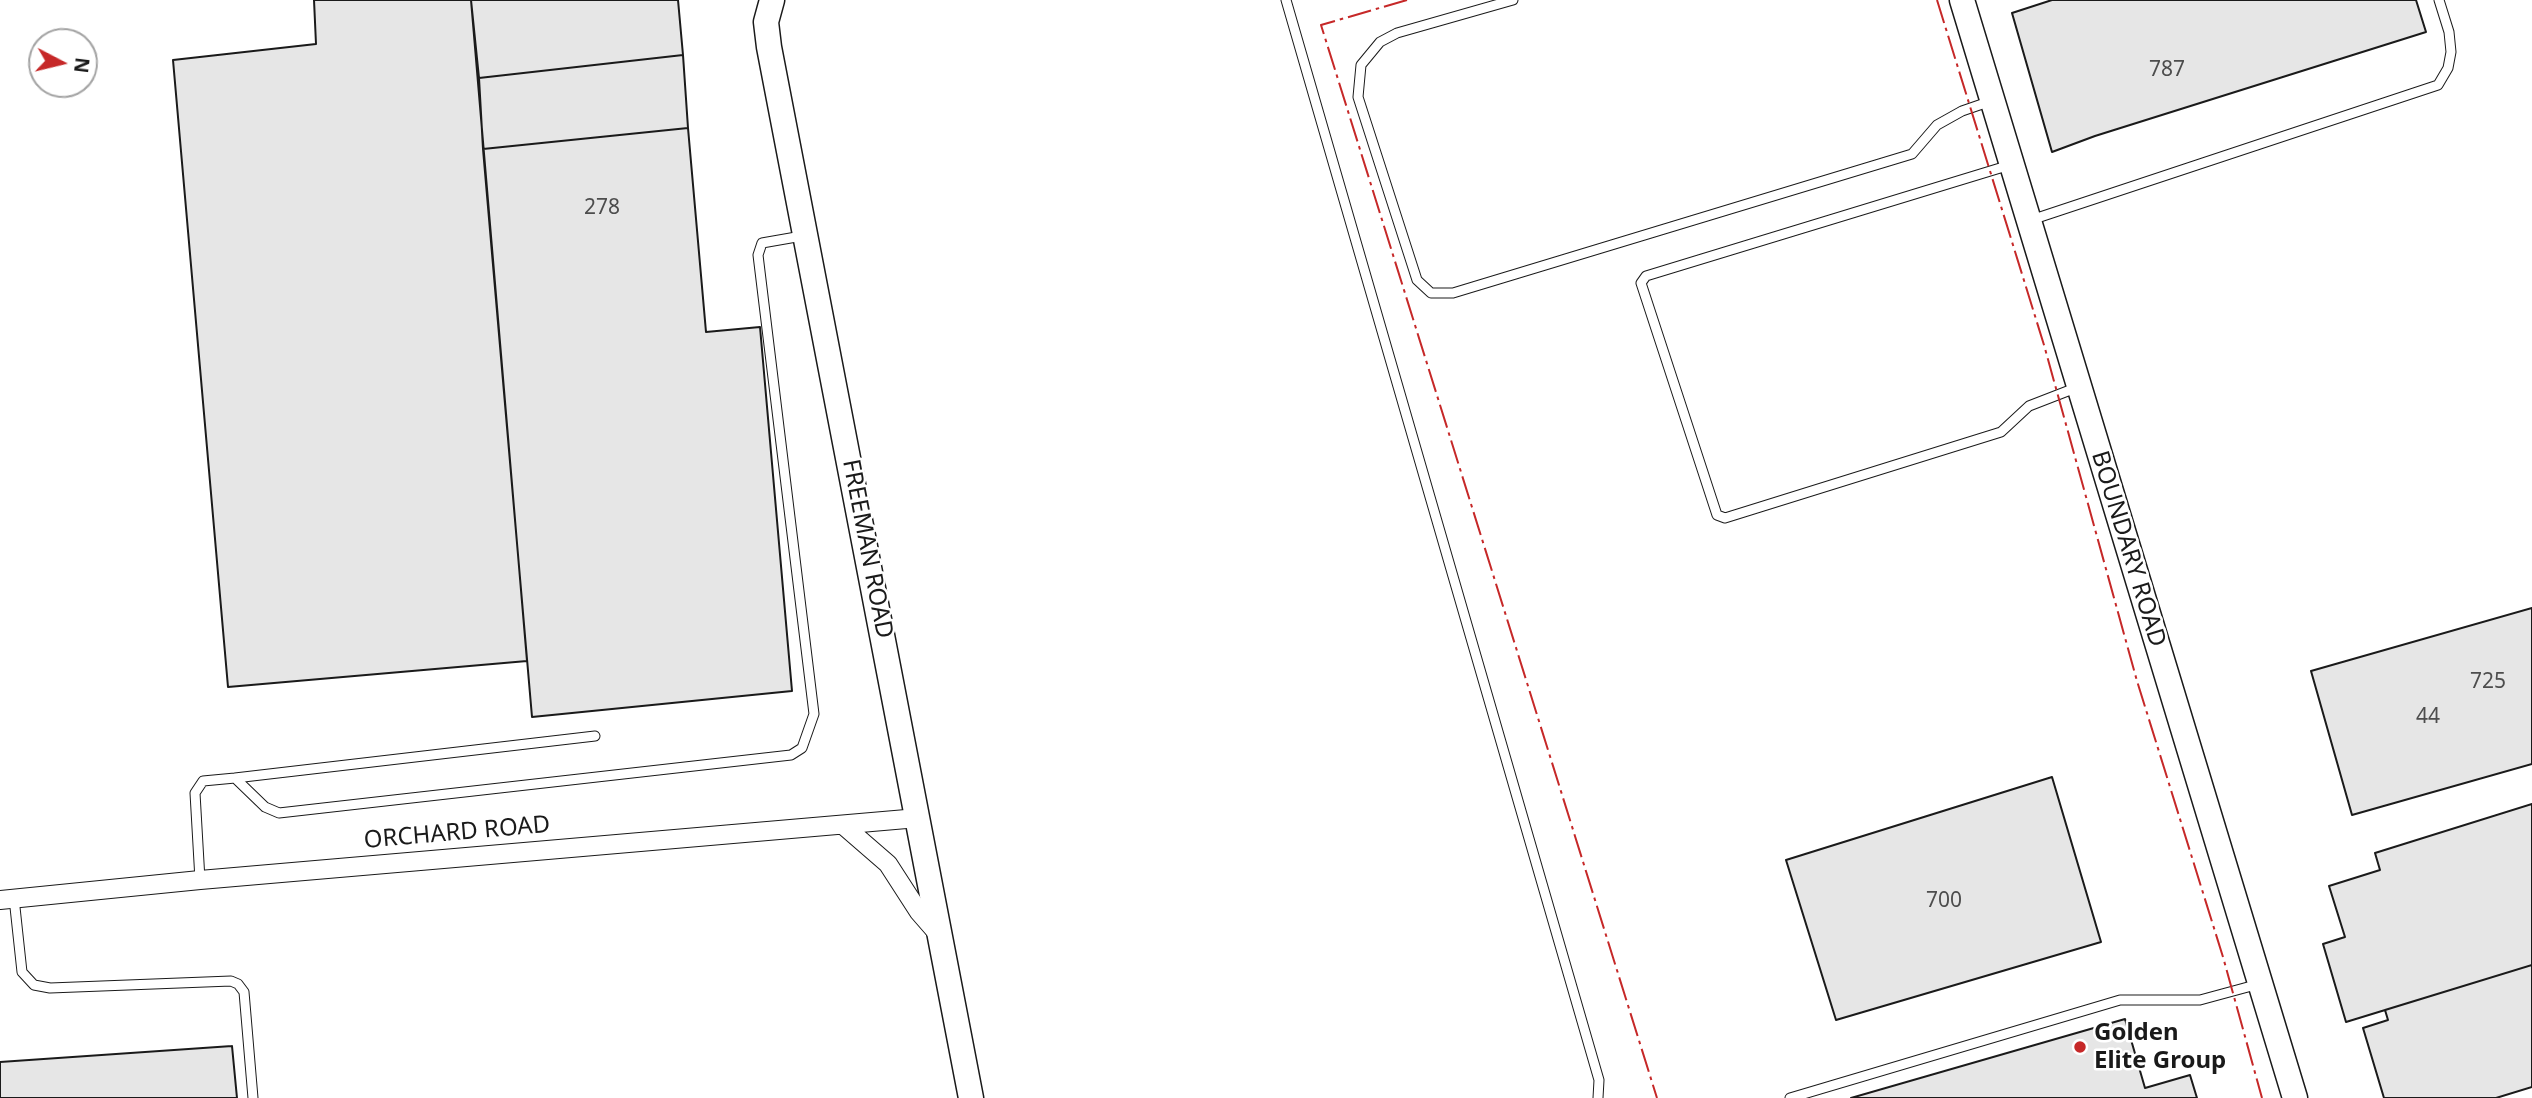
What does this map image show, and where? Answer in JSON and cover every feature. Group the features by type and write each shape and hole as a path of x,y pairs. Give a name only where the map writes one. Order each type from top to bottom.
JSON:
{"street":[{"name":"FREEMAN ROAD","path":"772,0 766,22 769,47 971,1098"},
{"name":"BOUNDARY ROAD","path":"1962,0 2295,1098"},
{"name":"ORCHARD ROAD","path":"7,899 918,818"},
{"path":"844,825 888,864 919,912 939,935"}],"lane":[{"path":"1286,0 1599,1080 1598,1098"},
{"path":"1513,0 1397,33 1380,42 1361,65 1358,97 1416,280 1431,293 1453,293 1912,154 1937,125 1962,111 1993,101"},
{"path":"2029,221 2438,85 2448,68 2451,52 2449,32 2439,0"},
{"path":"2012,164 1646,276 1641,283 1717,515 1725,519 2001,432 2029,406 2079,386"},
{"path":"234,778 265,807 279,813 791,755 802,748 814,714 758,255 762,243 804,235"},
{"path":"200,880 195,793 203,781 595,736"},
{"path":"7,899 22,972 34,985 50,988 231,981 238,984 244,992 253,1098"},
{"path":"1790,1098 2120,1000 2200,1000 2260,983"}],"building":[{"path":"314,0 471,0 527,661 228,687 173,60 316,44"},
{"path":"471,0 678,0 683,55 479,78"},
{"path":"2052,0 2416,0 2426,32 2052,152 2012,13"},
{"path":"683,55 688,128 483,149 479,78"},
{"path":"688,128 706,332 760,327 792,691 532,717 483,149"},
{"path":"2532,608 2532,764 2352,815 2311,671"},
{"path":"2052,777 2101,942 1836,1020 1786,860"},
{"path":"2532,804 2532,965 2346,1022 2323,944 2345,937 2329,886 2380,870 2375,853"},
{"path":"2532,965 2532,1087 2496,1098 2384,1098 2363,1028 2388,1020 2385,1010"},
{"name":"Golden Elite Group","path":"2125,1019 2145,1088 2190,1075 2197,1098 1851,1098"},
{"path":"232,1046 237,1098 0,1098 0,1062"}],"power":[{"path":"1407,0 1321,25 1657,1098"},
{"path":"1937,0 2044,345 2137,681 2223,957 2262,1098"}],"place":[{"name":"Golden Elite Group","path":"2080,1047"}]}
